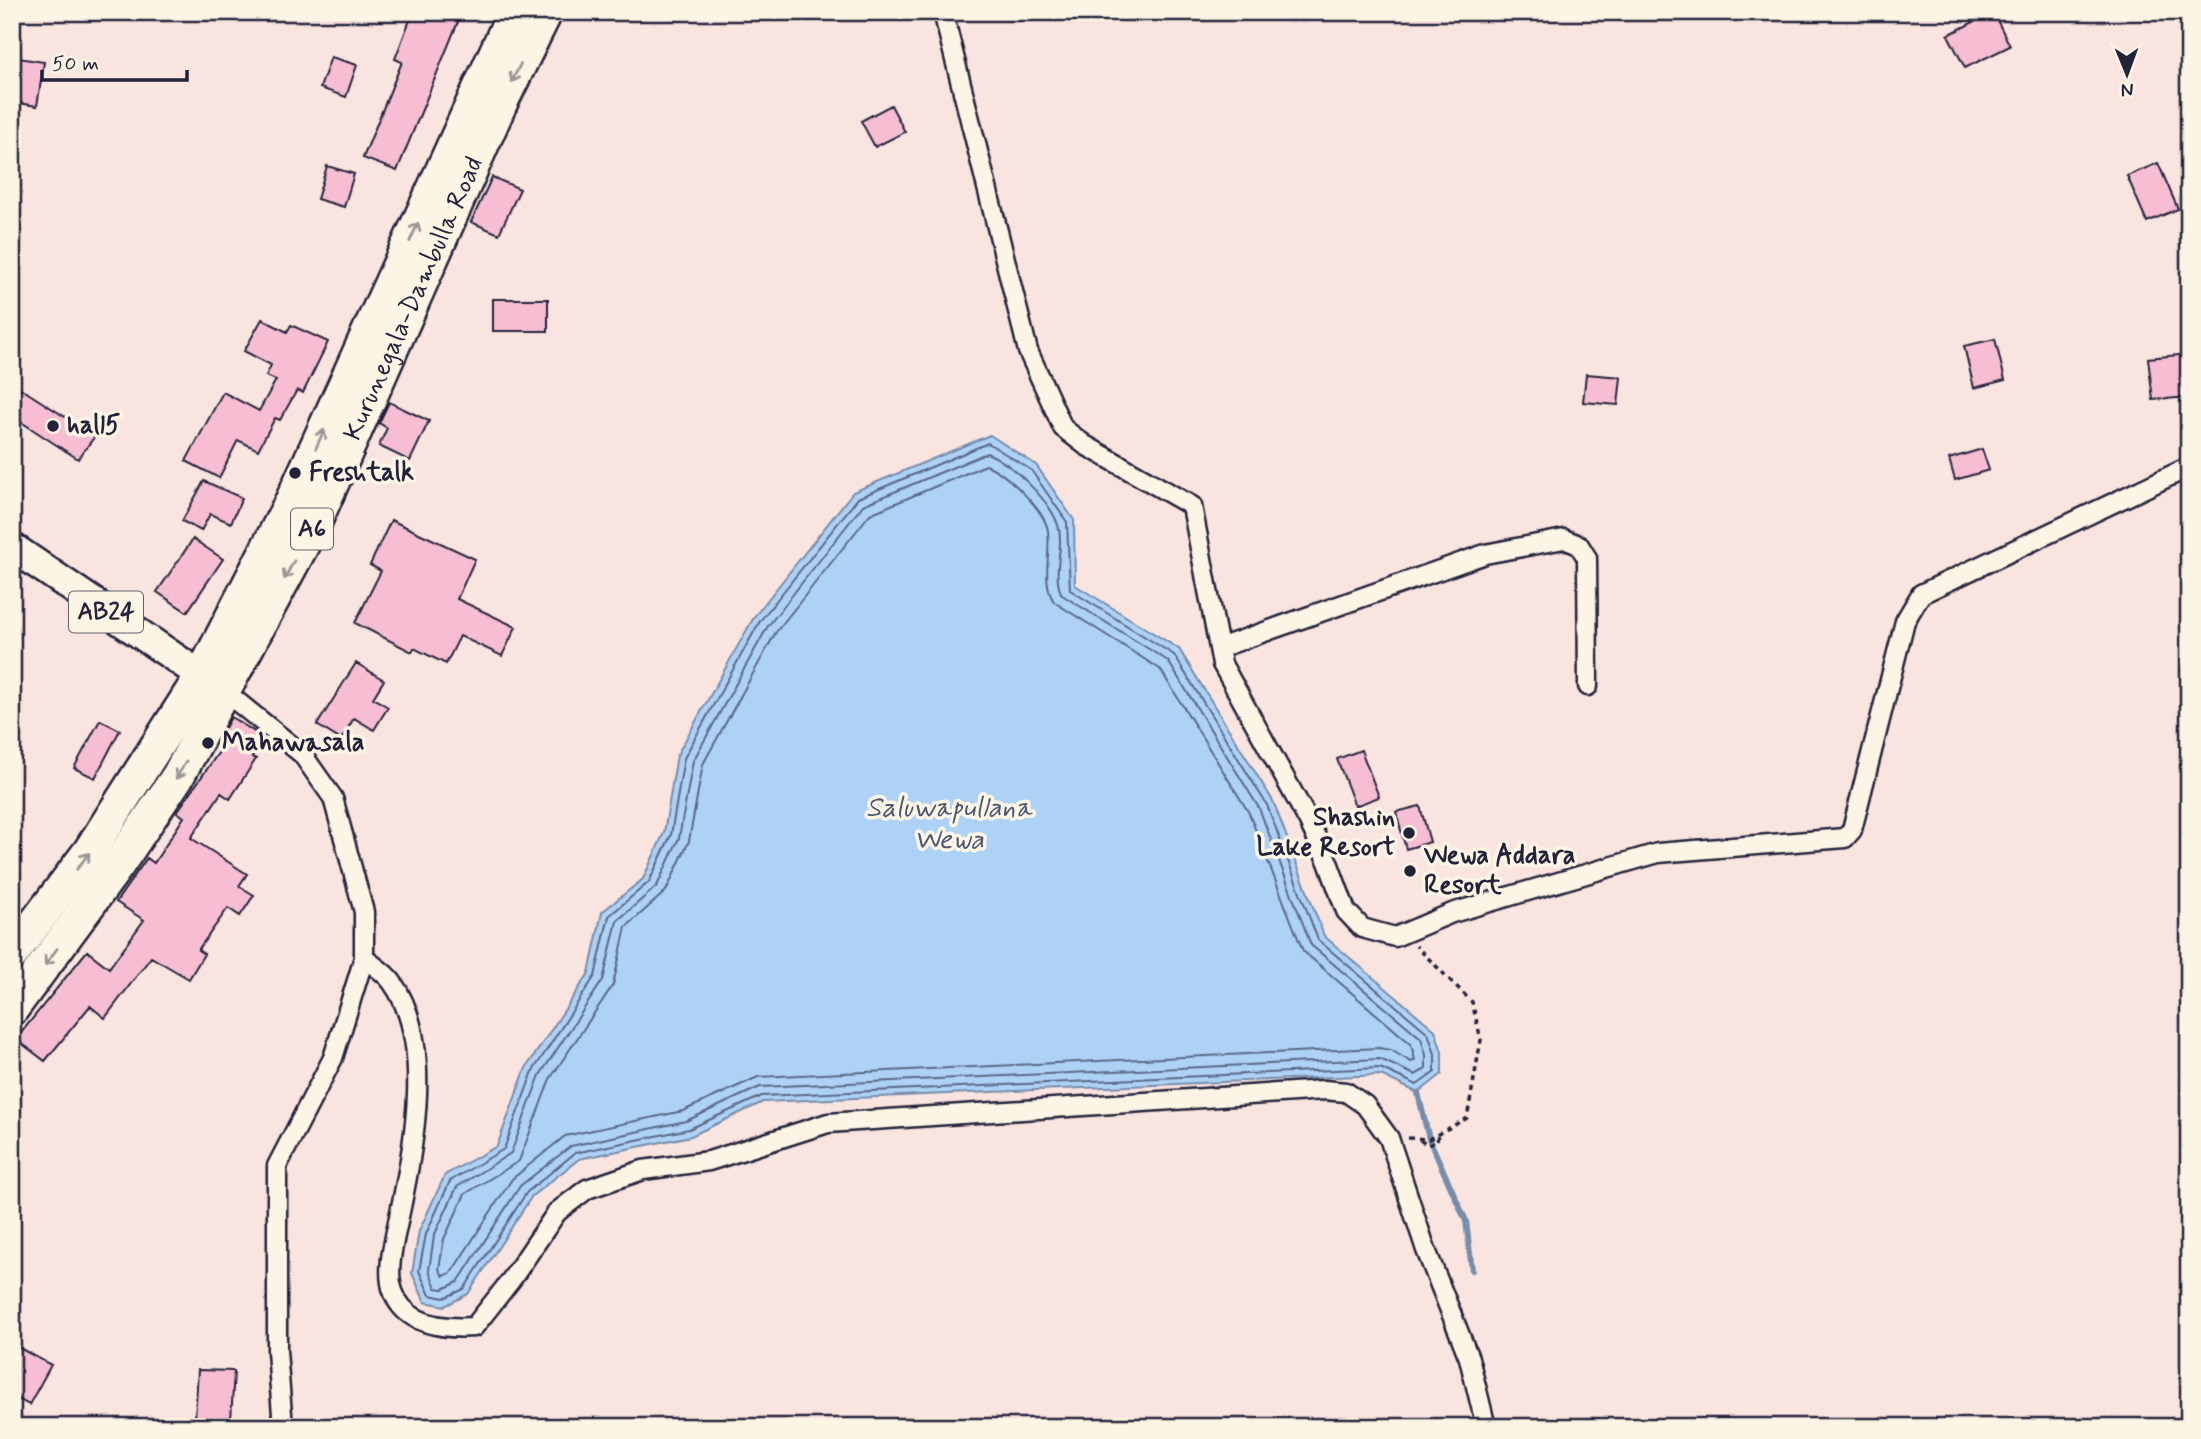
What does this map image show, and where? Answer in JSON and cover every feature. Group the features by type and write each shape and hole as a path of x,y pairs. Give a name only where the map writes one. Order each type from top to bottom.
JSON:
{"highway":[{"name":"Kurunegala-Dambulla Road","path":"12,1009 126,854 178,776 213,683 292,500 514,12"},
{"name":"Kurunegala-Dambulla Road","path":"12,954 213,683 317,520 500,105 546,12"}],"main road":[{"name":"AB24","path":"12,547 213,683"}],"street":[{"path":"943,12 1028,351 1063,428 1085,445 1192,506 1222,664 1328,862 1346,911 1362,929 1395,937 1452,913 1658,853 1845,838 1852,831 1905,621 1913,603 1922,594 2189,467"},
{"path":"1219,648 1485,554 1564,539 1579,545 1587,558 1588,687"},
{"path":"213,683 302,754 333,798 364,912 364,958 333,1058 277,1166 277,1351 284,1427"},
{"path":"364,958 392,981 412,1029 415,1107 409,1171 391,1263 392,1291 405,1311 429,1325 451,1329 474,1327 511,1280 557,1212 587,1189 643,1170 709,1161 828,1123 1324,1090 1346,1091 1365,1105 1390,1138 1426,1250 1469,1358 1486,1427"}],"path":[{"path":"1390,1138 1418,1139 1427,1145 1437,1142 1438,1134 1467,1118 1481,1040 1472,1002 1417,947 1395,937"}],"water":[{"name":"Saluwapullana Wewa","path":"990,435 1036,465 1074,520 1075,585 1179,649 1273,801 1324,936 1435,1030 1442,1052 1442,1074 1418,1093 1381,1075 763,1102 691,1136 579,1159 532,1196 468,1294 445,1306 425,1302 412,1273 419,1231 445,1175 497,1146 526,1068 589,973 602,912 643,879 664,833 677,755 754,617 853,492"}],"building":[{"path":"413,12 462,12 397,171 363,158 402,62 395,59"},
{"path":"1993,12 2010,46 1965,68 1948,35"},
{"path":"12,57 44,62 37,106 12,102"},
{"path":"331,57 357,65 346,97 320,88"},
{"path":"891,105 905,132 875,147 861,121"},
{"path":"2158,163 2178,209 2147,222 2127,176"},
{"path":"327,166 354,174 344,207 317,199"},
{"path":"492,177 520,189 499,234 471,222"},
{"path":"493,299 548,299 548,331 493,331"},
{"path":"262,319 287,332 291,325 328,342 303,393 297,390 280,420 275,418 258,450 238,440 219,478 186,461 223,392 259,411 276,380 266,376 271,365 244,351"},
{"path":"1995,339 2005,380 1974,388 1964,346"},
{"path":"2189,354 2189,397 2153,400 2148,358"},
{"path":"1586,374 1621,377 1618,405 1583,402"},
{"name":"hall5","path":"20,388 95,436 78,459 12,416 12,397"},
{"path":"389,402 429,421 410,461 379,446 387,428 379,423"},
{"path":"1982,449 1989,470 1955,480 1949,459"},
{"path":"204,481 242,498 231,523 210,514 201,531 182,521"},
{"path":"391,520 475,559 457,599 516,627 502,656 460,636 446,664 414,648 412,652 355,623 381,571 370,565"},
{"path":"193,539 223,559 187,612 157,592"},
{"path":"356,663 384,680 373,698 388,707 374,730 354,718 341,740 317,725"},
{"path":"231,717 264,738 252,757 256,759 230,799 221,793 191,838 247,874 239,886 254,895 240,916 228,908 198,950 204,954 189,979 151,957 105,1018 90,1006 45,1061 16,1039 87,951 109,968 144,920 116,902 147,858 154,863 184,817 177,812 228,739 221,735"},
{"path":"100,720 120,730 95,778 74,768"},
{"path":"1361,750 1379,797 1355,806 1337,759"},
{"path":"1420,806 1430,842 1406,849 1396,812"},
{"path":"12,1344 51,1365 29,1405 12,1396"},
{"path":"198,1370 234,1371 231,1420 195,1419"}],"waterway":[{"path":"1418,1093 1429,1139 1466,1221 1472,1270"}],"place":[{"name":"hall5","path":"53,426"},
{"name":"Freshtalk","path":"295,473"},
{"name":"Mahawasala","path":"208,743"},
{"name":"Shashin Lake Resort","path":"1409,833"},
{"name":"Wewa Addara Resort","path":"1410,871"}]}
